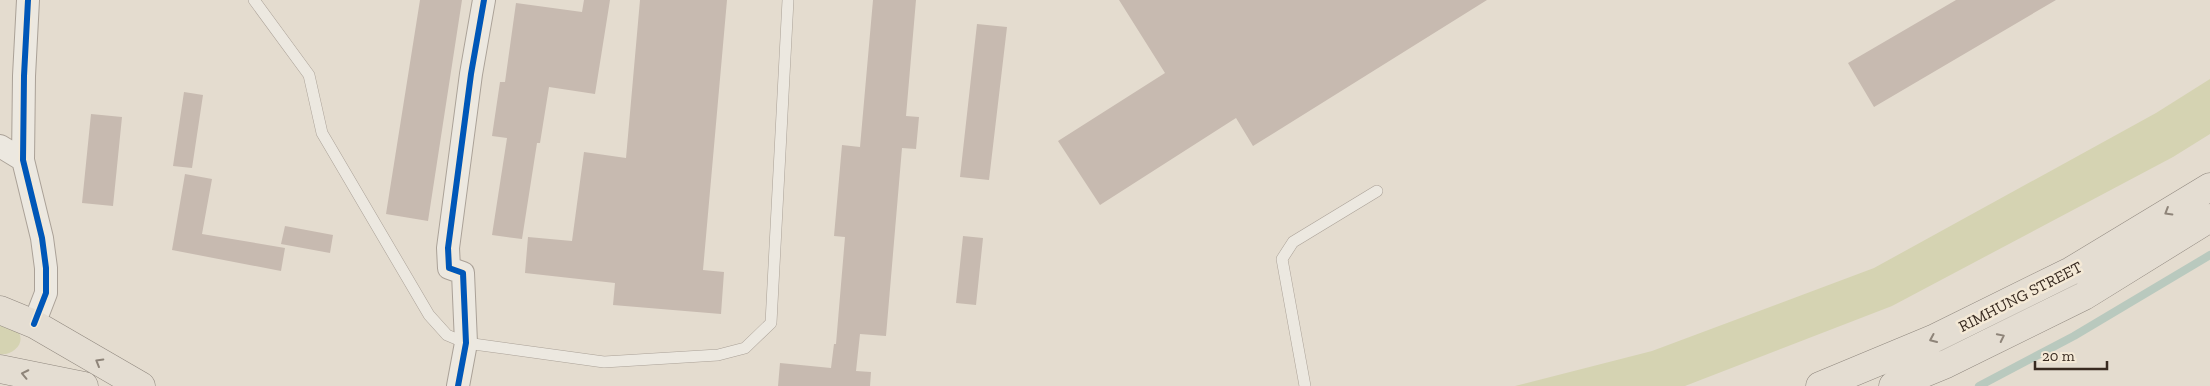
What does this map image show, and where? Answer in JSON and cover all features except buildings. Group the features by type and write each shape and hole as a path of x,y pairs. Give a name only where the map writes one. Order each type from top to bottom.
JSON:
{"main road":[{"name":"RIMHUNG STREET","path":"1820,386 1934,339 2070,272 2210,186"},
{"name":"RIMHUNG STREET","path":"1893,386 1946,364 2084,296 2210,218"},
{"path":"0,310 34,324 141,386"},
{"path":"0,369 84,386"}],"street":[{"path":"28,0 24,76 23,160 42,238 46,268 46,293 34,324"},
{"path":"458,386 466,343 463,273 449,268 448,248 471,74 484,0"},
{"path":"0,146 23,160"}],"lane":[{"path":"254,0 309,75 322,133 429,316 447,335 466,343 604,362 718,355 745,348 771,323 788,0"},
{"path":"1305,386 1282,259 1292,242 1377,191"}],"shaded area":[{"path":"2210,79 2210,134 2173,157 1892,306 1685,386 1515,386 1652,351 1874,268 2156,113"},
{"path":"0,321 14,327 21,337 15,350 5,354 0,354"}],"waterway":[{"path":"1979,386 2074,336 2210,255"}],"cycle path":[{"path":"28,0 24,76 23,160 42,238 46,268 46,293 34,324"},
{"path":"458,386 466,343 463,273 449,268 448,248 471,74 484,0"}]}
